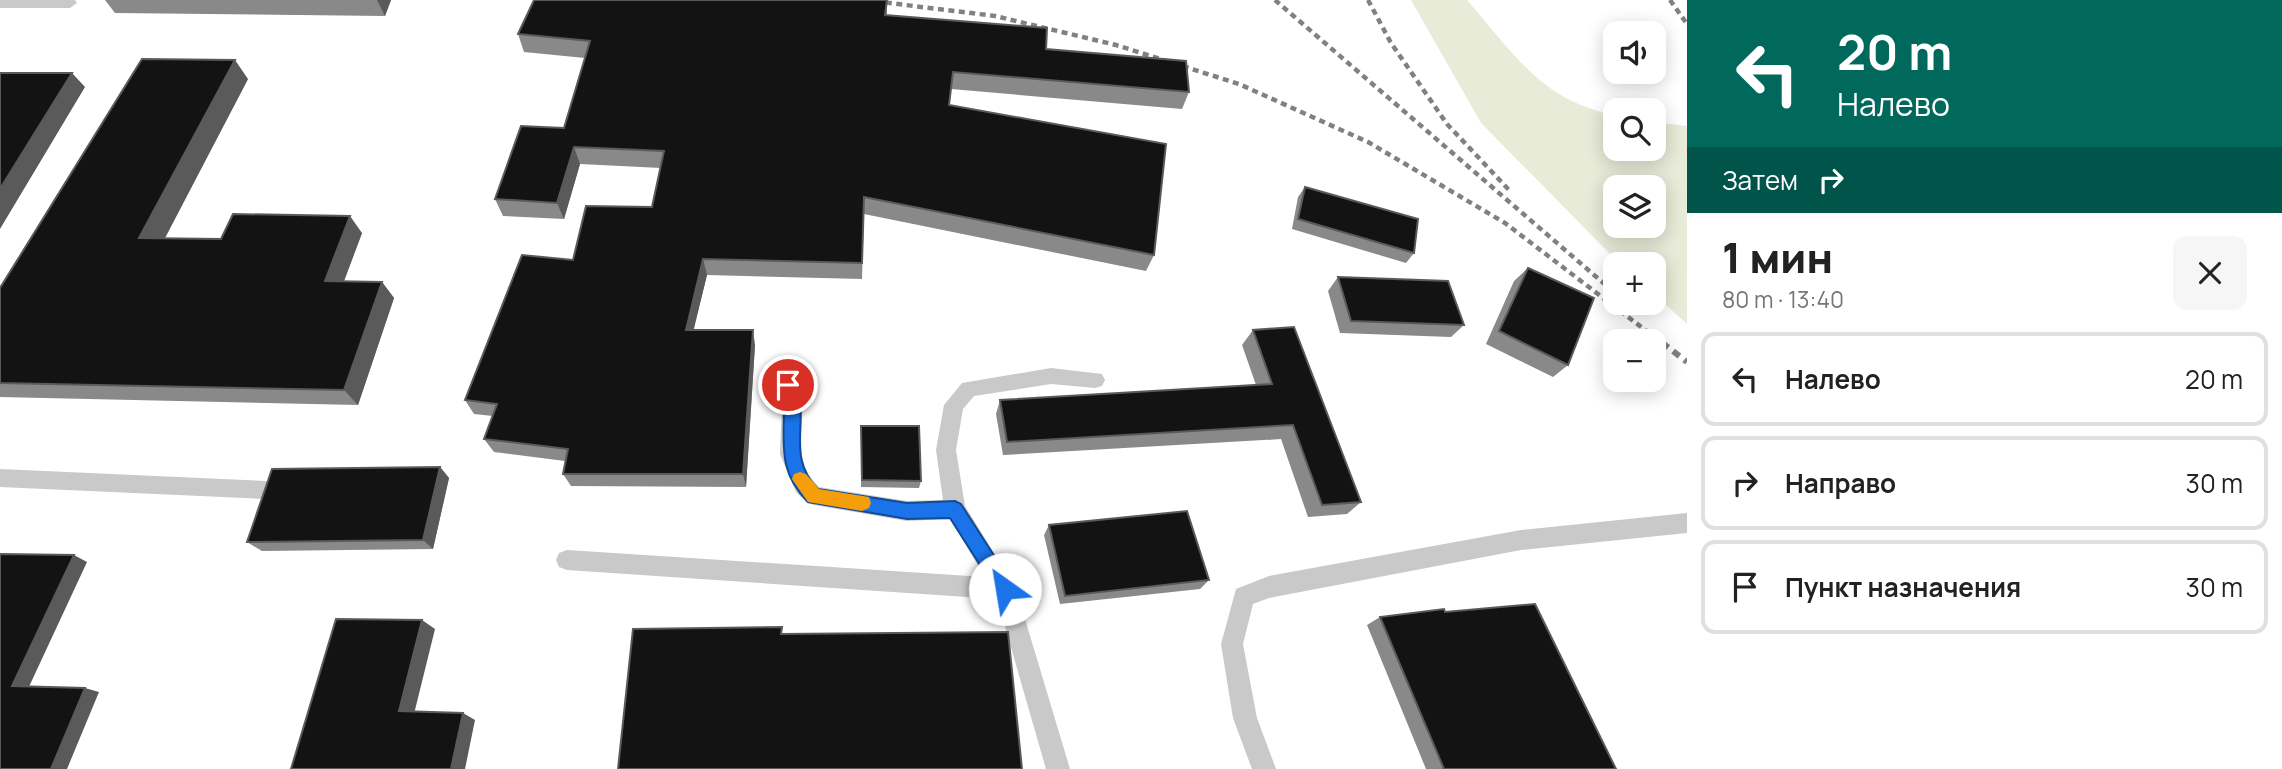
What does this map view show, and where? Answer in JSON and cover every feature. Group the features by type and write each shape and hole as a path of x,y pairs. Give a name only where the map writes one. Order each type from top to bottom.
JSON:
{"lane":[{"path":"0,3 70,3"},
{"path":"785,366 792,404 790,454 803,485 814,496 907,511 955,509"},
{"path":"1058,769 1005,589 955,509 946,450 954,405 969,389 1051,376 1095,380"},
{"path":"0,478 267,490"},
{"path":"1264,769 1245,718 1232,644 1244,597 1269,587 1521,540 1687,523"},
{"path":"567,560 1005,589"}],"green space":[{"path":"1411,0 1467,0 1536,77 1564,97 1603,112 1603,161 1666,161 1666,123 1687,126 1687,324 1666,305 1666,252 1608,252 1481,123"}],"building":[{"path":"534,0 887,0 885,15 1047,28 1046,49 1186,61 1189,92 953,72 949,105 1166,144 1154,255 864,197 862,263 703,259 686,330 753,330 743,474 563,474 568,449 484,439 497,404 465,400 522,255 573,260 586,206 652,207 664,151 574,147 557,203 495,199 521,126 564,128 590,41 518,34"},
{"path":"142,59 235,60 139,238 221,239 233,214 350,216 325,281 382,282 344,390 0,383 0,288"},
{"path":"0,73 72,73 0,189"},
{"path":"1305,187 1418,219 1414,253 1298,219"},
{"path":"1528,268 1594,298 1568,365 1499,331"},
{"path":"1338,277 1448,281 1464,325 1351,321"},
{"path":"1294,327 1361,502 1322,505 1293,425 1007,442 1000,400 1272,384 1253,330"},
{"path":"861,426 919,426 921,481 862,480"},
{"path":"440,467 423,540 247,542 272,469"},
{"path":"1187,511 1209,580 1065,596 1049,525"},
{"path":"0,554 74,555 12,686 85,688 51,769 0,769"},
{"path":"1535,604 1616,769 1444,769 1380,617 1444,609 1445,612"},
{"path":"336,619 422,620 399,711 463,713 451,769 291,769"},
{"path":"782,627 781,634 1008,632 1022,769 618,769 633,629"}],"railway":[{"path":"865,0 995,16 1116,45 1239,84 1368,142 1505,223 1644,329"},
{"path":"1275,0 1603,283"},
{"path":"1368,0 1391,43 1447,124 1509,190"},
{"path":"1670,0 1687,24"},
{"path":"1666,346 1687,362"}],"slow traffic":[{"path":"800,479 814,496 862,503"}],"route":[{"path":"788,385 792,404 790,454 803,485 814,496 907,511 955,509 1005,589"}]}
